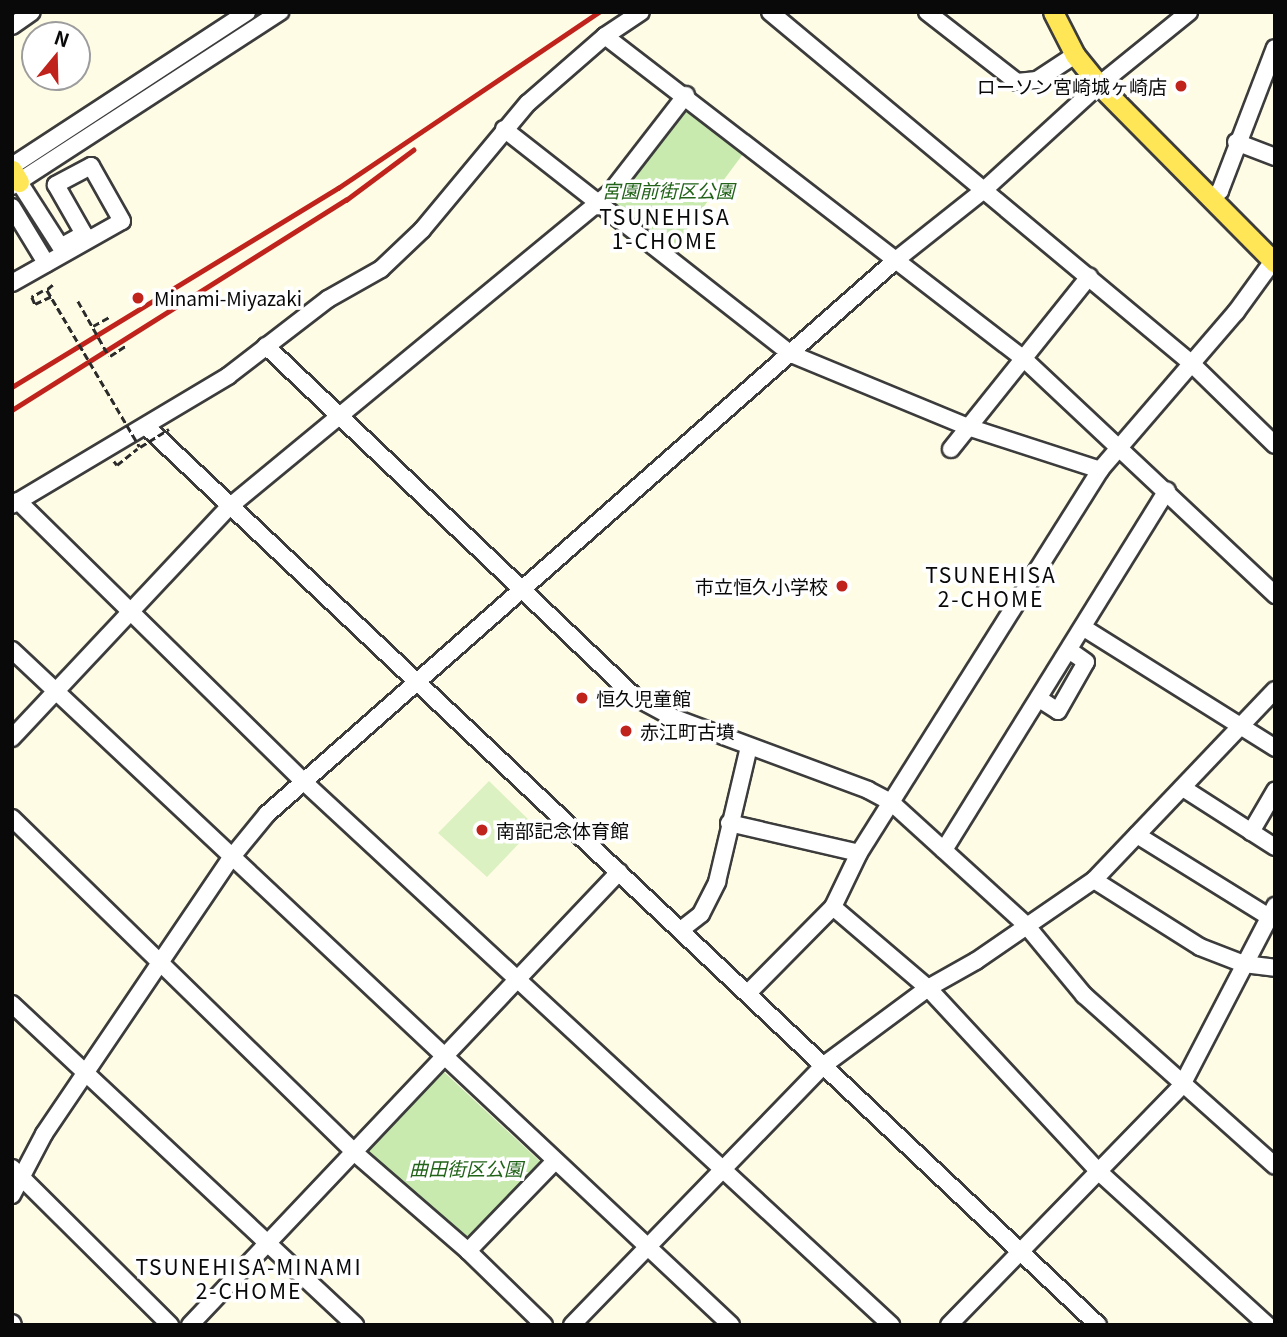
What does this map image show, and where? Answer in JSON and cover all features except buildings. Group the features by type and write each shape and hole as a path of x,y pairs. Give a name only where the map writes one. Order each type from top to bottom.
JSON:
{"main road":[{"path":"1053,13 1075,55 1099,85 1274,262"}],"street":[{"path":"12,26 32,12"},
{"path":"14,176 247,12"},
{"path":"14,176 280,12"},
{"path":"641,12 605,36 503,129 422,230 381,269 328,299 228,376 148,427 15,503 517,983 891,1325"},
{"path":"770,12 1191,363 1275,445"},
{"path":"927,12 1017,82 1037,80 1075,55"},
{"path":"12,1195 15,1170 44,1134 231,858 260,821 897,260 984,191 1099,85 1189,12"},
{"path":"605,36 685,95 1024,359 1275,595"},
{"path":"1210,199 1220,191 1236,142 1275,48"},
{"path":"12,738 229,507 598,203 685,95"},
{"path":"503,129 791,354 968,427 1100,470"},
{"path":"1236,142 1275,156"},
{"path":"12,283 18,272 122,221 91,166 56,185 84,234 62,250"},
{"path":"14,176 62,250"},
{"path":"12,207 44,259"},
{"path":"748,993 833,907 859,853 1100,470 1274,262"},
{"path":"951,449 1089,278"},
{"path":"266,346 635,697 672,718 892,803 1026,925 1084,995 1275,1166"},
{"path":"148,427 229,507 682,929 1098,1325"},
{"path":"944,850 1041,700 1167,491"},
{"path":"1084,628 1275,748"},
{"path":"12,650 444,1059 731,1325"},
{"path":"572,1325 721,1167 824,1065 928,988 1094,880 1275,690"},
{"path":"682,929 701,914 717,882 749,747"},
{"path":"1183,788 1275,847"},
{"path":"1251,832 1275,791"},
{"path":"12,818 355,1153 468,1251 544,1325"},
{"path":"729,823 859,853"},
{"path":"949,1325 1018,1250 1182,1085 1272,911 1137,835"},
{"path":"190,1325 517,983 618,872"},
{"path":"1094,880 1175,935 1244,964 1275,968"},
{"path":"833,907 928,988 1098,1171 1267,1325"},
{"path":"12,1003 267,1246 355,1325"},
{"path":"468,1251 555,1161"},
{"path":"15,1170 170,1325"}],"path":[{"path":"54,285 47,290 140,447"},
{"path":"43,291 32,297 35,304 52,296"},
{"path":"78,301 109,356 127,345"},
{"path":"93,326 109,317"},
{"path":"117,466 140,447 169,429"}],"green space":[{"name":"宮園前街区公園","path":"682,107 690,108 746,150 670,252 610,202"},
{"name":"南部記念体育館","path":"489,781 528,819 521,827 528,834 487,877 438,833"},
{"name":"曲田街区公園","path":"443,1071 545,1166 470,1246 368,1151"}],"railway":[{"path":"12,387 338,188 599,12"},
{"path":"12,410 346,200 413,150"}],"place":[{"name":"ローソン宮崎城ヶ崎店","path":"1181,86"},
{"name":"Minami-Miyazaki","path":"138,298"},
{"name":"市立恒久小学校","path":"842,586"},
{"name":"恒久児童館","path":"582,698"},
{"name":"赤江町古墳","path":"626,731"},
{"name":"南部記念体育館","path":"482,830"}],"district":[{"name":"TSUNEHISA 1-CHOME","path":"665,228"},
{"name":"TSUNEHISA 2-CHOME","path":"991,586"},
{"name":"TSUNEHISA-MINAMI 2-CHOME","path":"249,1278"}]}
